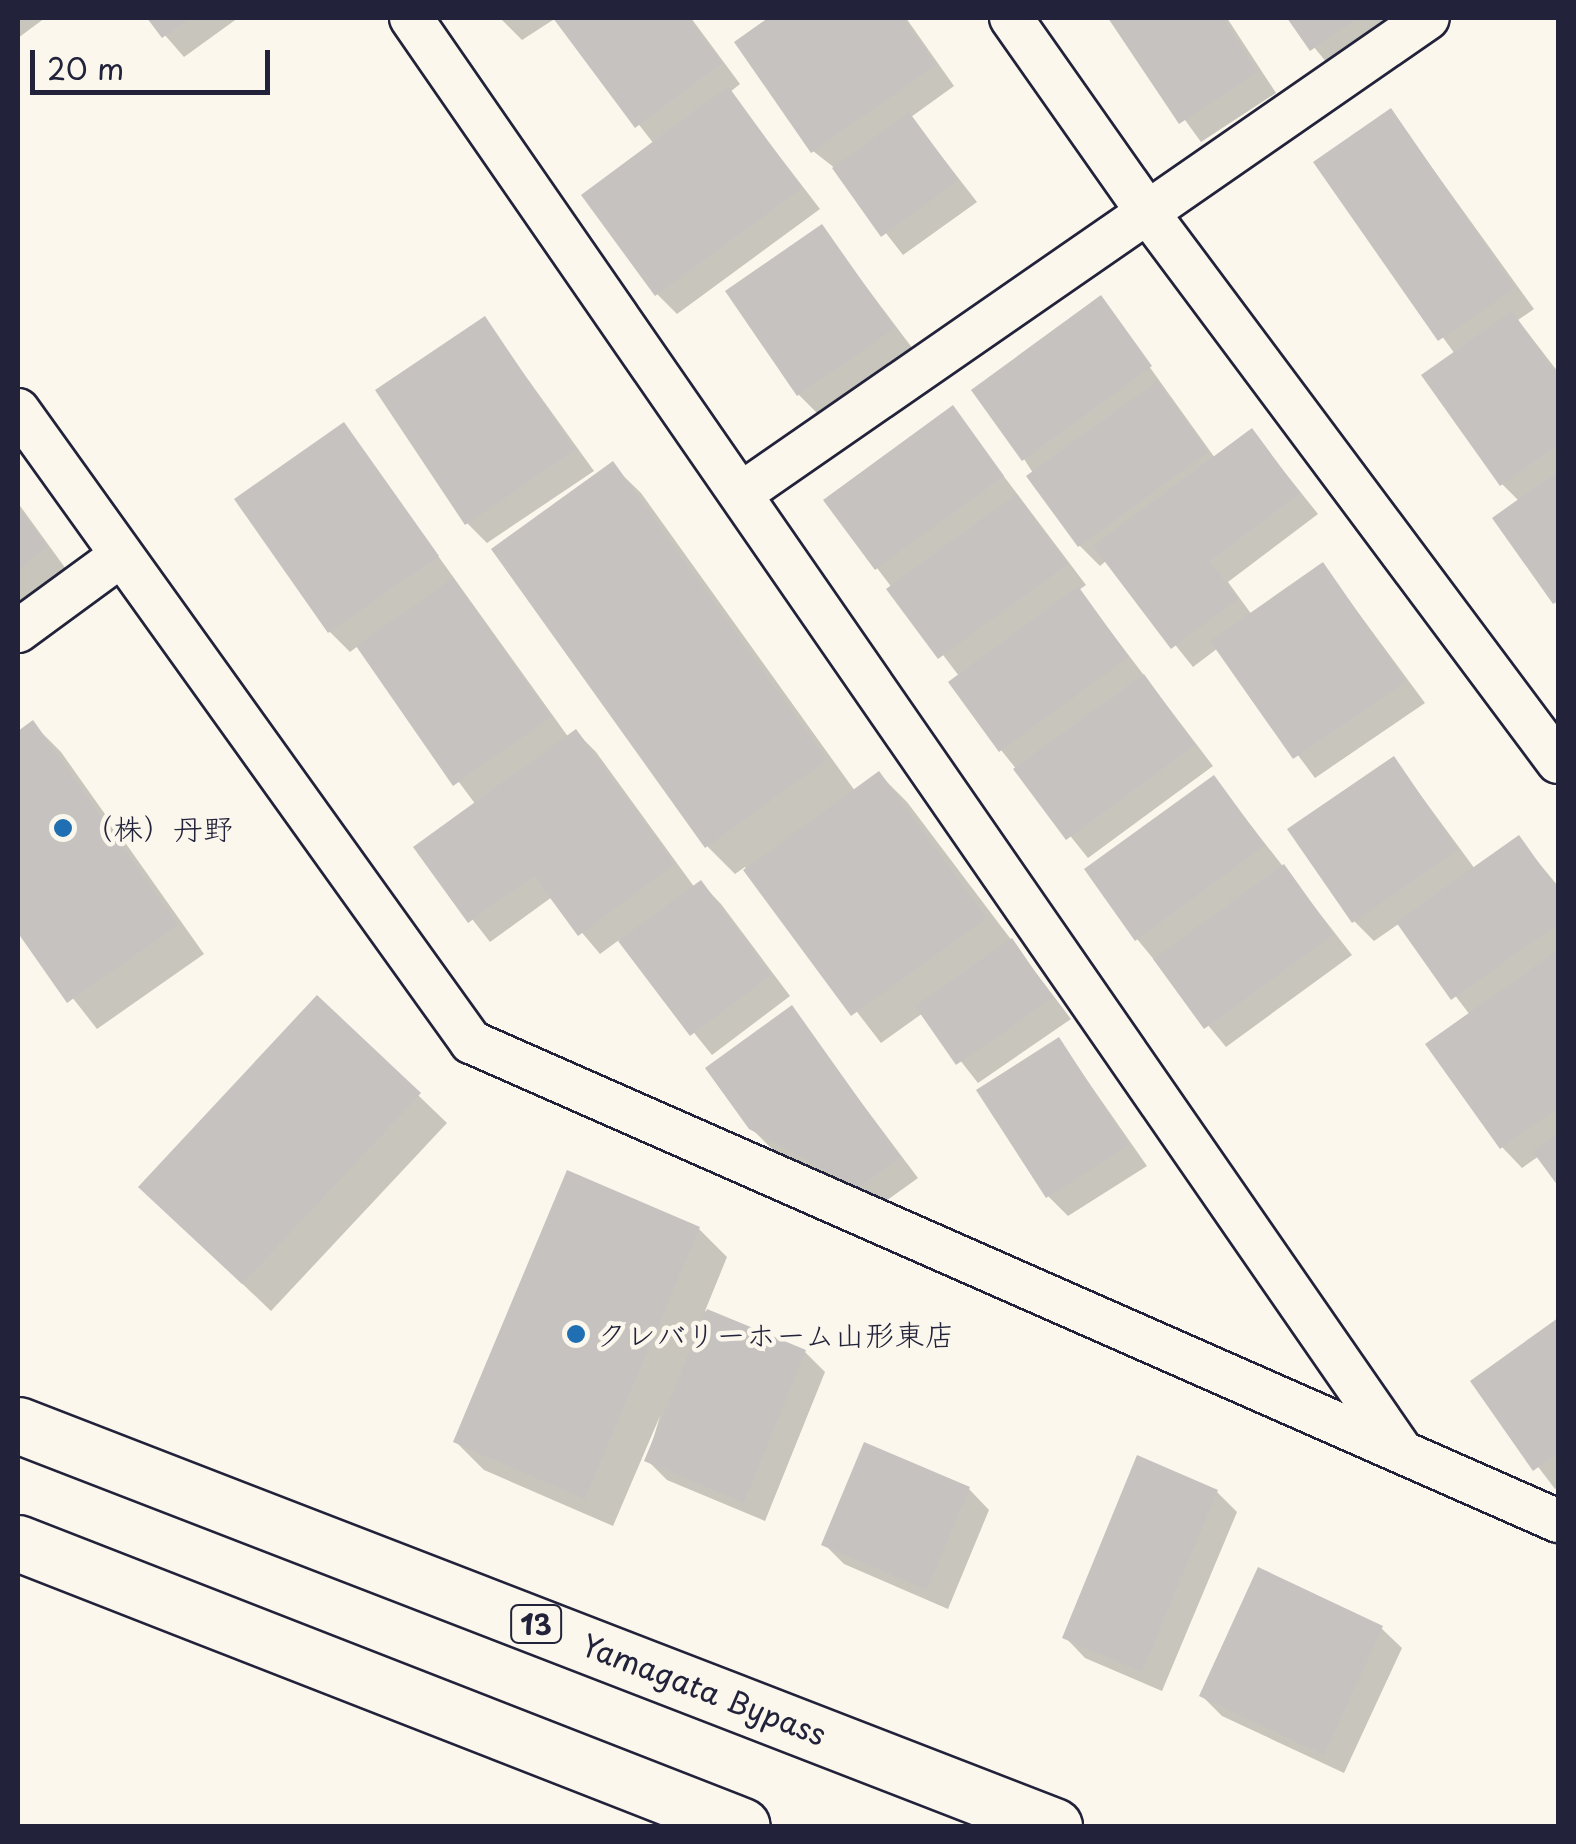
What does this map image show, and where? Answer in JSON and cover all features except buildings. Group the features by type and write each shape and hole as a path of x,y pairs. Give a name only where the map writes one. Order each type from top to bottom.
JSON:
{"highway":[{"name":"Yamagata Bypass","path":"18,1425 1054,1826"},
{"path":"18,1543 742,1826"}],"lane":[{"path":"411,18 1400,1450"},
{"path":"1011,18 1148,213 1558,762"},
{"path":"742,493 1428,18"},
{"path":"18,410 119,557 471,1042 1558,1521"},
{"path":"18,631 119,557"}],"place":[{"name":"（株）丹野","path":"63,828"},
{"name":"クレバリーホーム山形東店","path":"576,1334"}]}
